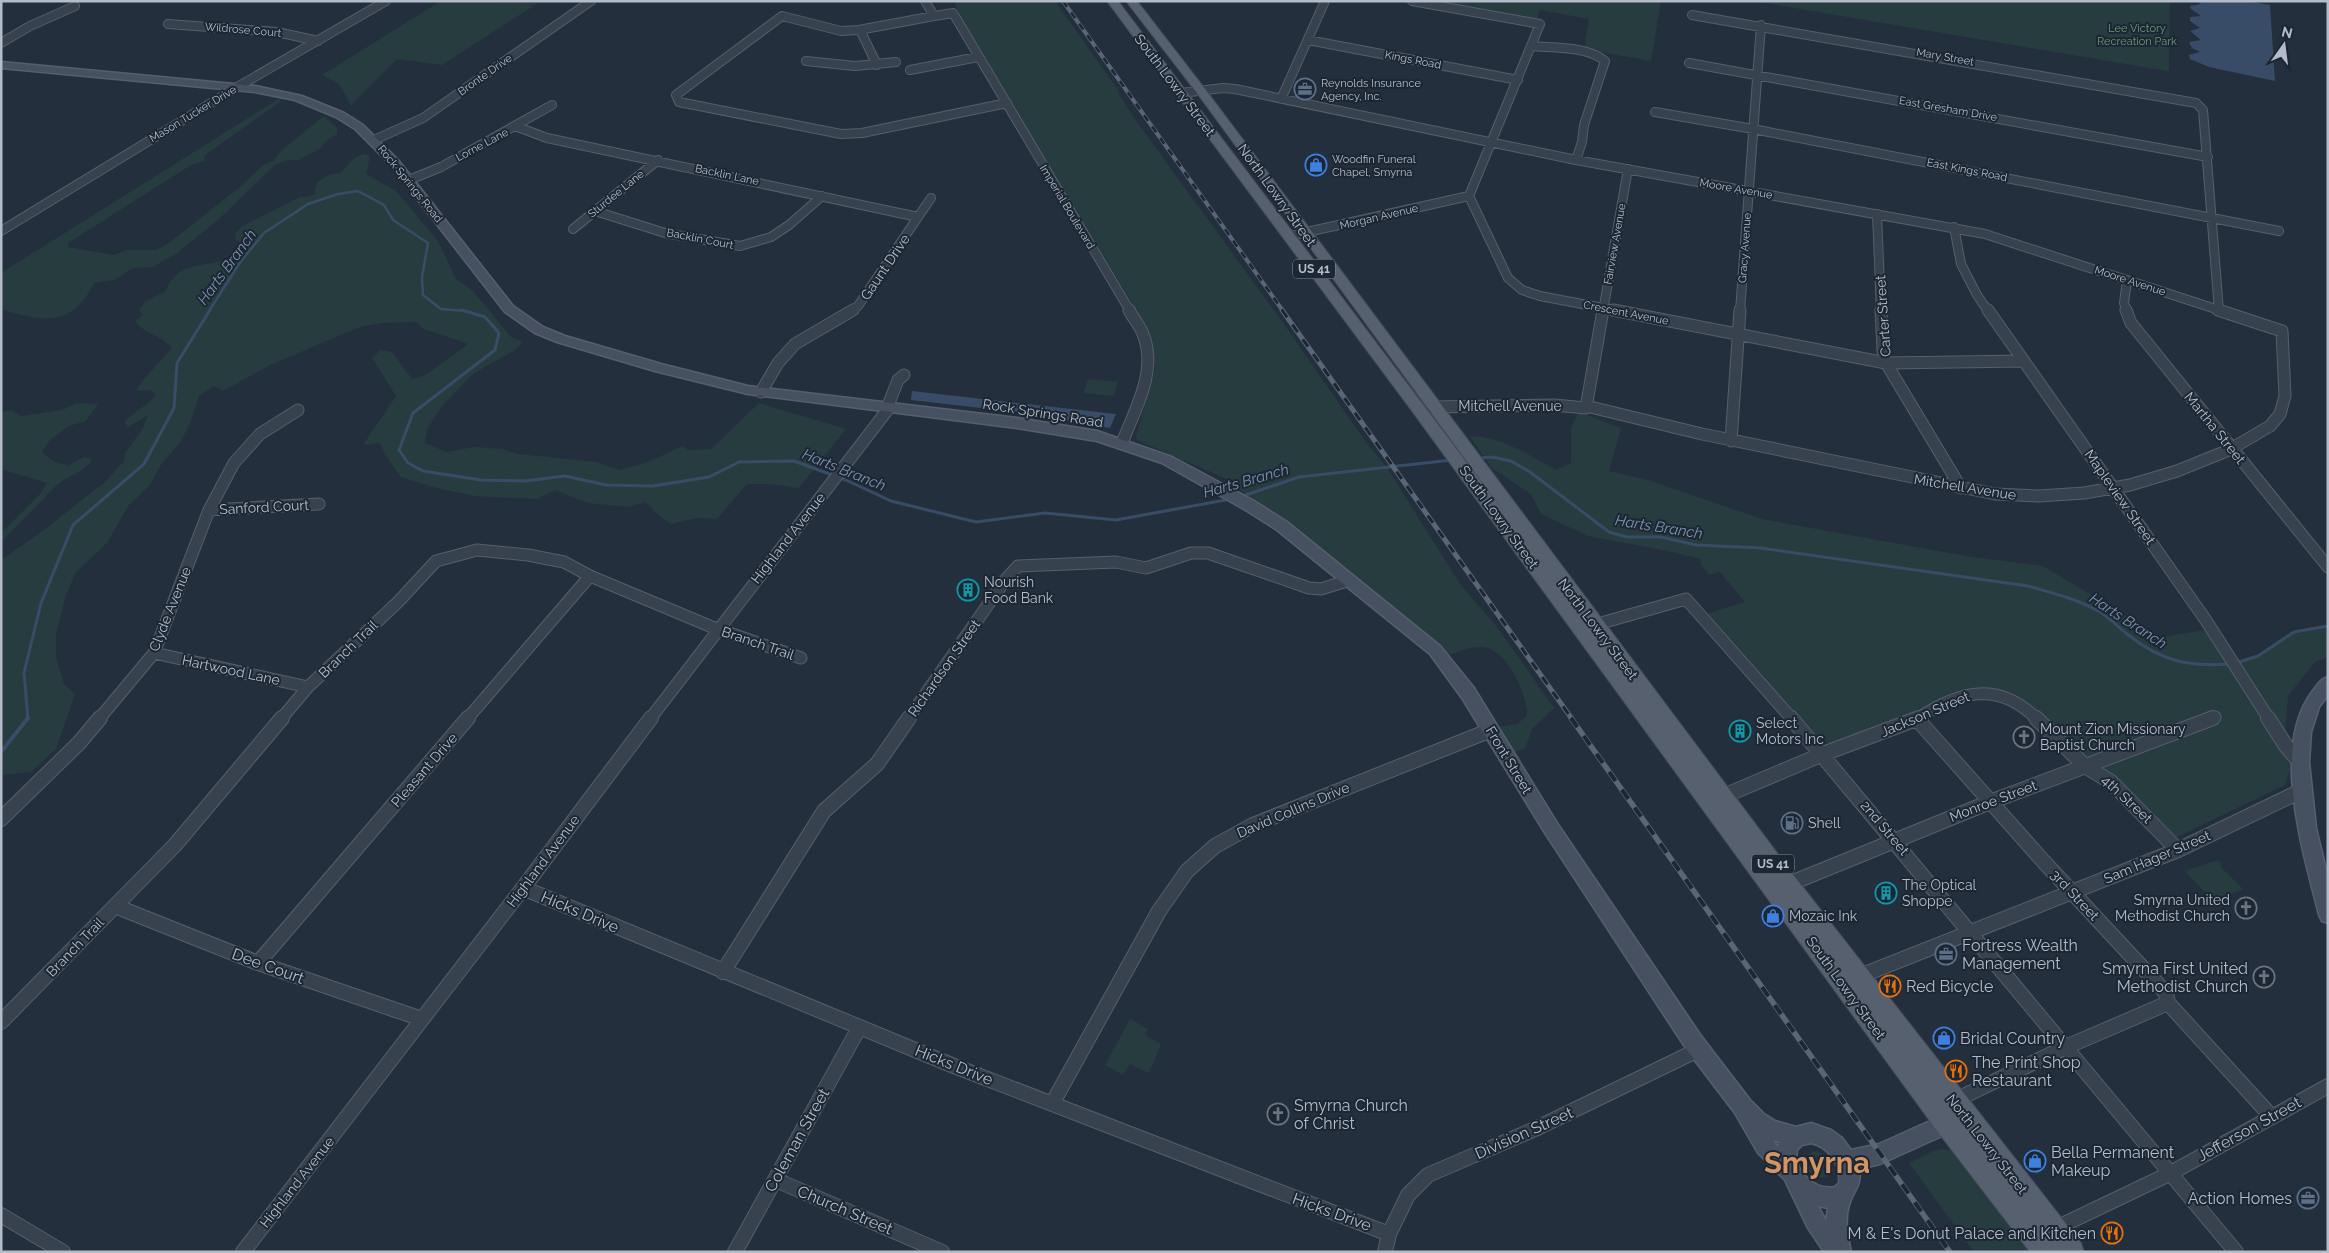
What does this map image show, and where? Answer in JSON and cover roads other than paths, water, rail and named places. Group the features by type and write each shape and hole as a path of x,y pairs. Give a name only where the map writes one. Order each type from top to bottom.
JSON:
{"main road":[{"path":"1115,6 1133,4"},
{"name":"North Lowry Street","path":"1133,4 1201,91 1462,445 1474,472 1594,625 1715,799"},
{"name":"South Lowry Street","path":"1115,6 1446,445 1474,472 1850,980 1946,1124 2040,1245"},
{"path":"1243,175 1260,171"},
{"name":"North Lowry Street","path":"1850,980 1958,1107 2072,1252"}],"street":[{"name":"Mason Tucker Drive","path":"1,231 239,86 386,1"},
{"name":"Bronte Drive","path":"374,140 423,118 592,1"},
{"path":"925,1 934,16 859,30 841,31 782,16 676,95 679,102 841,134 862,134 1007,103"},
{"path":"1281,99 1325,1"},
{"path":"1412,1 1540,24 1468,196"},
{"path":"1,43 30,26 76,6"},
{"name":"Imperial Boulevard","path":"934,16 953,13 1143,334 1149,353 1148,374 1122,443"},
{"name":"Mary Street","path":"1692,15 1761,25 2196,102 2203,110 2208,158"},
{"name":"Wildrose Court","path":"168,24 277,32 318,41"},
{"name":"Gracy Avenue","path":"1731,440 1761,25"},
{"path":"862,34 877,65"},
{"name":"Kings Road","path":"1308,40 1518,80"},
{"path":"1532,46 1598,55 1605,61 1584,125 1582,142 1576,160"},
{"path":"910,70 978,57"},
{"path":"806,61 819,61 849,66 896,62"},
{"name":"East Gresham Drive","path":"1689,63 2208,158"},
{"name":"Rock Springs Road","path":"1,65 239,86 272,92 321,106 353,123 374,140 409,180 509,309 528,324 561,339 696,378 755,391 892,406 1066,430 1122,443 1167,460 1206,480"},
{"name":"Moore Avenue","path":"1181,93 1228,89 1576,160 1954,227 2013,242 2282,331"},
{"name":"Lorne Lane","path":"409,180 441,167 552,105"},
{"name":"East Kings Road","path":"1655,112 1753,129 2279,231"},
{"name":"Backlin Lane","path":"515,126 547,138 658,160 918,217"},
{"path":"2208,158 2220,311"},
{"name":"Sturdee Lane","path":"573,229 658,160"},
{"name":"Fairview Avenue","path":"1586,407 1628,169"},
{"name":"Backlin Court","path":"595,211 665,232 740,246 771,237 789,225 822,196"},
{"name":"Morgan Avenue","path":"1289,236 1306,234 1468,196"},
{"name":"Crescent Avenue","path":"1468,196 1508,278 1534,295 1886,363 2024,361"},
{"path":"918,217 931,198"},
{"name":"Carter Street","path":"1878,214 1883,350 1886,363 1961,488"},
{"name":"Gaunt Drive","path":"755,391 790,348 801,339 849,313 858,306 918,217"},
{"name":"Mapleview Street","path":"1954,227 1961,264 1970,284 2205,619 2286,746 2300,762"},
{"name":"Martha Street","path":"2127,280 2124,303 2131,323 2328,567"},
{"name":"Mitchell Avenue","path":"1433,407 1554,405 1586,407 1731,440 1995,494 2032,496 2114,489 2170,473 2233,449 2273,424 2280,414 2284,393 2282,331"},
{"name":"Highland Avenue","path":"243,1252 523,888 717,629 892,406 898,380 904,375"},
{"name":"Clyde Avenue","path":"1,819 79,743 154,653 209,510 234,463 260,434 298,410"},
{"name":"Front Street","path":"1206,480 1282,526 1435,650 1468,694 1572,862 1700,1049 1743,1107 1757,1121 1771,1130 1796,1137 1811,1133 1828,1139 1836,1145 1848,1161 1851,1179 1839,1202 1836,1224 1840,1252"},
{"name":"Sanford Court","path":"209,510 319,504"},
{"name":"Branch Trail","path":"1,1022 175,845 308,687 399,601 436,561 477,550 528,554 564,562 590,576 717,629 801,658"},
{"name":"Richardson Street","path":"723,972 824,811 877,764 1006,580 1018,566 1116,562 1146,568 1158,566 1191,553 1208,553 1309,588 1321,589 1350,580"},
{"name":"Pleasant Drive","path":"258,964 590,576"},
{"name":"2nd Street","path":"1594,625 1686,599 1824,754 2169,1174 2236,1252"},
{"name":"Hartwood Lane","path":"154,653 308,687"},
{"path":"2328,683 2319,691 2312,704 2305,724 2300,762 2301,791 2328,915"},
{"name":"Jackson Street","path":"1715,799 1824,754 1917,719 1932,709 1964,695 1984,692 2003,696"},
{"name":"4th Street","path":"2003,696 2027,709 2085,766 2098,772 2111,782 2178,850"},
{"name":"Monroe Street","path":"1781,887 1894,839 2215,717"},
{"name":"3rd Street","path":"1917,719 1990,802 2166,993 2168,1003 2271,1116"},
{"name":"David Collins Drive","path":"1052,1104 1159,911 1187,871 1215,846 1253,825 1491,730"},
{"name":"Sam Hager Street","path":"1850,980 1971,934 2178,850 2301,791"},
{"name":"Hicks Drive","path":"523,888 859,1028 1207,1166 1389,1234"},
{"name":"Dee Court","path":"116,906 258,964 422,1019"},
{"path":"1848,1161 1880,1154 1946,1124 1966,1095 2066,1047 2168,1003"},
{"name":"Coleman Street","path":"735,1252 859,1028"},
{"name":"Division Street","path":"1385,1252 1389,1234 1408,1194 1428,1175 1536,1129 1700,1049"},
{"name":"Jefferson Street","path":"2040,1245 2054,1229 2169,1174 2328,1086"},
{"name":"Front Street","path":"1743,1107 1754,1131 1773,1158 1808,1191 1821,1197 1830,1198 1844,1192"},
{"name":"Front Street","path":"1796,1137 1787,1148 1787,1164 1815,1224 1825,1240 1840,1252"},
{"name":"Church Street","path":"776,1180 942,1252"},
{"path":"1,1215 63,1252"}],"water":[{"path":"2196,1 2248,1 2270,5 2275,81 2209,67 2190,59 2189,55 2200,52 2192,48 2189,42 2201,40 2190,31 2200,28 2190,21 2190,17 2201,16 2191,9 2190,6 2201,4"},
{"path":"912,391 1116,414 1110,428 1025,413 911,400"}],"waterway":[{"name":"Harts Branch","path":"209,311 241,261 264,233 308,204 338,194 358,191 384,205 393,220 428,243 422,277 423,295 441,309 465,311"},
{"name":"Harts Branch","path":"28,718 24,673 41,603 73,525 144,464 174,408 177,363 210,310"},
{"name":"Harts Branch","path":"465,311 485,317 499,333 495,350 413,413 399,450 408,463 423,471 481,480 525,481 565,476 606,485 653,486 709,477 739,462 794,461 846,480 891,501 976,522 1045,513 1116,520 1231,499"},
{"name":"Harts Branch","path":"1478,458 1492,457 1511,461 1530,472 1609,532 1627,537 1661,537 1696,545 1761,548 2028,586 2092,607 2139,643 2163,656 2187,663 2230,664"},
{"name":"Harts Branch","path":"1240,497 1299,477 1452,460"},
{"name":"Harts Branch","path":"2236,663 2258,656 2294,632 2328,626"},
{"name":"Harts Branch","path":"1,752 28,718"}],"railway":[{"path":"1063,1 1283,311"},
{"path":"1282,310 1572,719"},
{"path":"1571,718 1950,1252"}],"place":[{"name":"Reynolds Insurance Agency, Inc.","path":"1305,89"},
{"name":"Woodfin Funeral Chapel, Smyrna","path":"1316,165"},
{"name":"Nourish Food Bank","path":"968,590"},
{"name":"Select Motors Inc","path":"1740,731"},
{"name":"Mount Zion Missionary Baptist Church","path":"2024,737"},
{"name":"Shell","path":"1792,823"},
{"name":"The Optical Shoppe","path":"1886,893"},
{"name":"Smyrna United Methodist Church","path":"2246,908"},
{"name":"Mozaic Ink","path":"1773,916"},
{"name":"Fortress Wealth Management","path":"1946,954"},
{"name":"Smyrna First United Methodist Church","path":"2264,977"},
{"name":"Red Bicycle","path":"1890,986"},
{"name":"Bridal Country","path":"1944,1038"},
{"name":"The Print Shop Restaurant","path":"1956,1071"},
{"name":"Smyrna Church of Christ","path":"1278,1114"},
{"name":"Bella Permanent Makeup","path":"2035,1161"},
{"name":"Action Homes","path":"2308,1198"},
{"name":"M & E's Donut Palace and Kitchen","path":"2112,1233"}],"district":[{"name":"Smyrna","path":"1817,1163"}],"park label":[{"name":"Lee Victory Recreation Park","path":"2137,34"}]}
